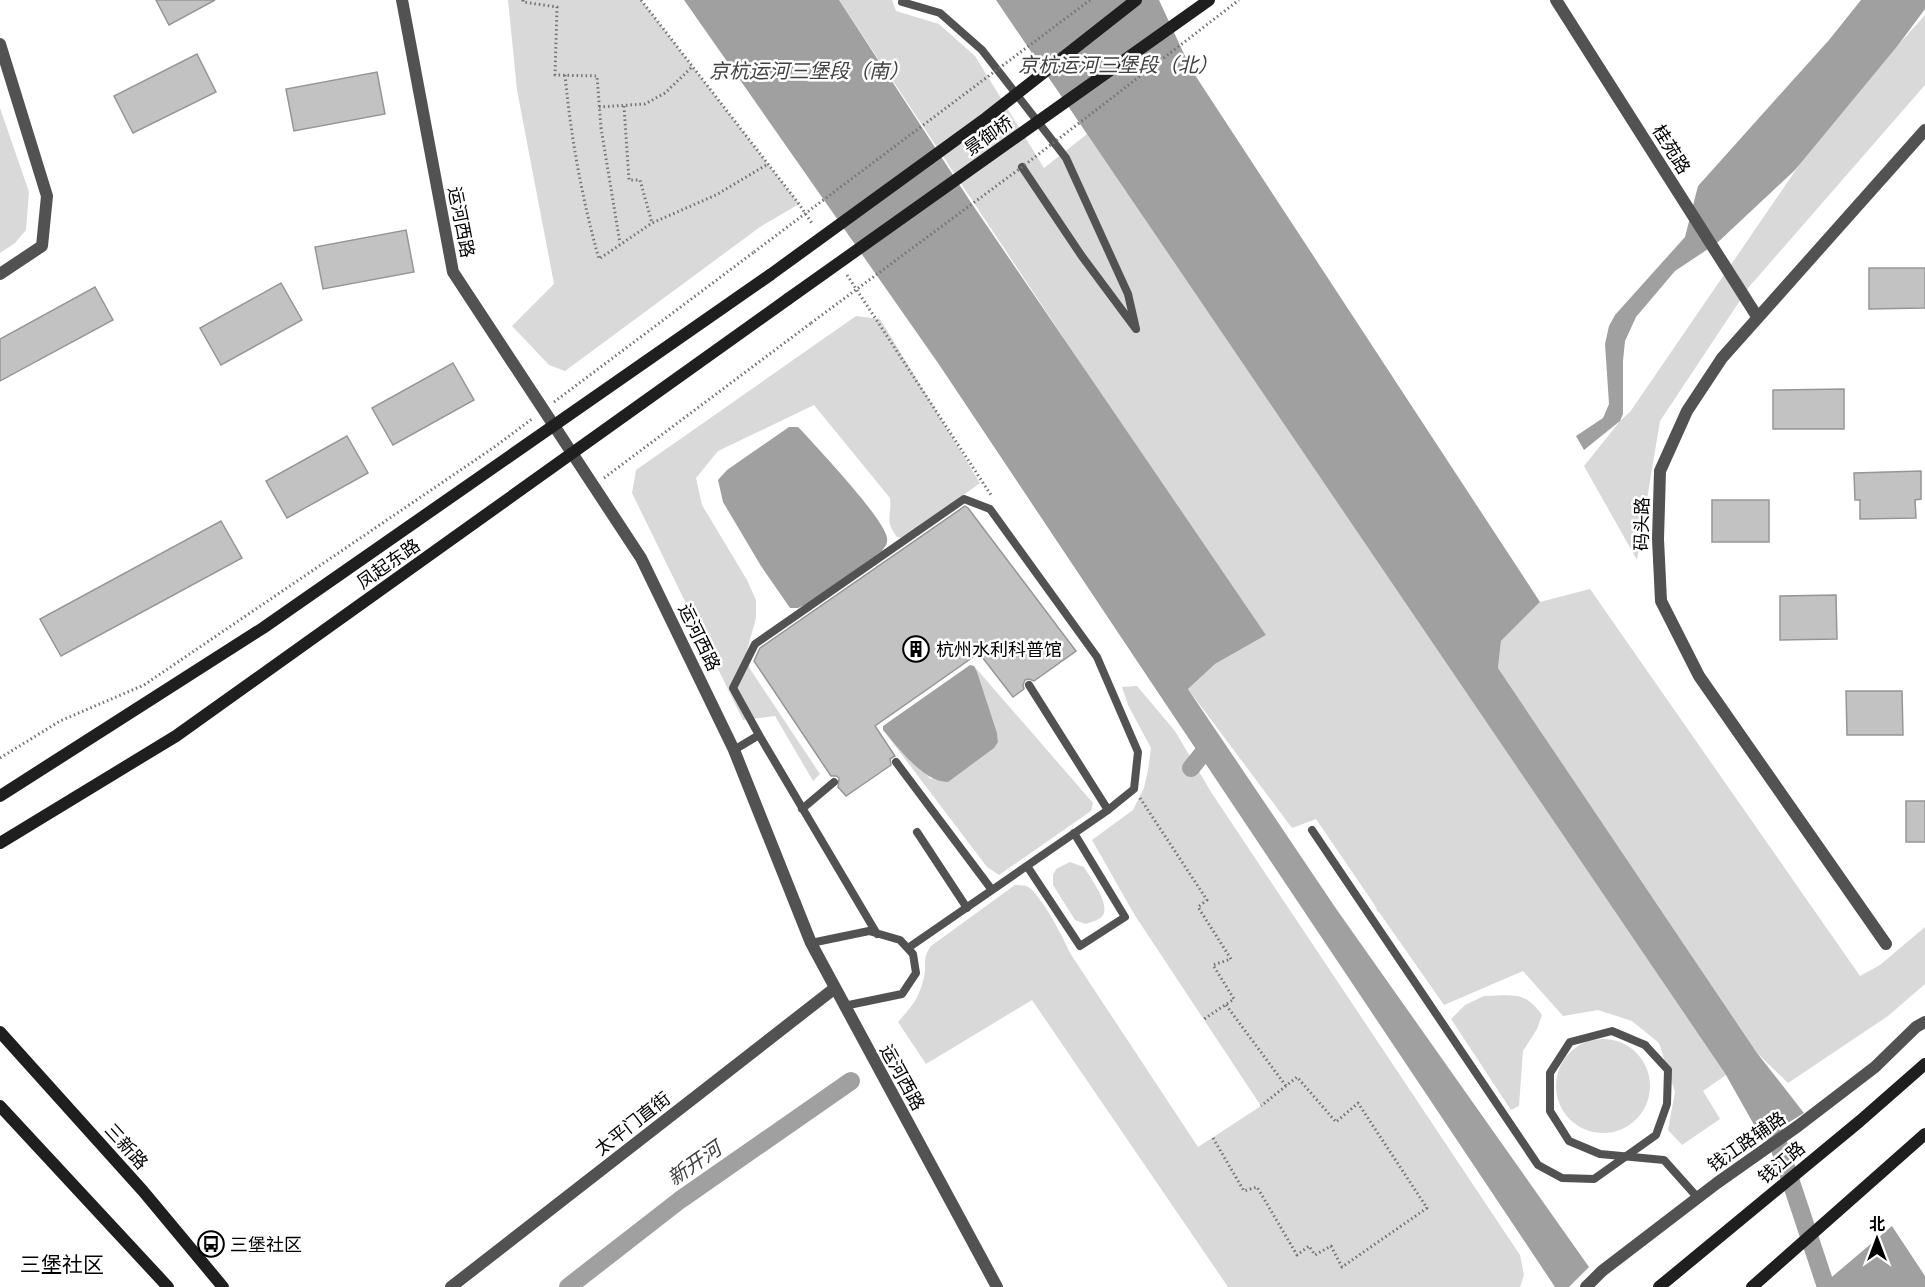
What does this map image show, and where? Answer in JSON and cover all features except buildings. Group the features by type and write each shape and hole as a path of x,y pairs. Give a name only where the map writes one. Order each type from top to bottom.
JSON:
{"main road":[{"name":"景御桥","path":"770,275 986,118 1136,0"},
{"name":"景御桥","path":"788,299 1209,0"},
{"name":"凤起东路","path":"0,796 263,628 770,275"},
{"name":"凤起东路","path":"0,843 176,736 788,299"},
{"name":"三新路","path":"0,1032 143,1191 223,1287"},
{"name":"钱江路","path":"1659,1287 1898,1089 1925,1064"},
{"path":"0,1106 168,1287"},
{"path":"1752,1287 1925,1134"}],"street":[{"name":"运河西路","path":"402,0 453,272 641,558 734,750 811,943 997,1287"},
{"name":"桂苑路","path":"1556,0 1758,318"},
{"path":"0,44 47,196 42,246 0,274"},
{"name":"码头路","path":"1886,944 1699,676 1661,601 1658,539 1660,471 1686,411 1722,358 1925,130"},
{"name":"太平门直街","path":"451,1287 835,988"},
{"name":"钱江路辅路","path":"1586,1287 1602,1271 1875,1067 1916,1027 1925,1022"}],"lane":[{"path":"902,2 940,13 982,50 1066,158 1128,294 1136,329 1081,255 1022,167"},
{"path":"877,934 802,809 733,687 755,644 964,499 990,509 1097,657 1138,752 1134,789 1108,810 908,948"},
{"path":"1029,685 1108,810"},
{"path":"734,750 759,735"},
{"path":"896,762 992,890"},
{"path":"802,809 834,782"},
{"path":"1312,830 1538,1165 1562,1178 1594,1179 1656,1135 1667,1104 1668,1071 1645,1045 1612,1031 1570,1042 1550,1073 1550,1111 1569,1141 1600,1154 1664,1160 1698,1198"},
{"path":"917,831 967,908"},
{"path":"1027,866 1080,946 1125,917 1074,833"},
{"path":"811,943 869,931 900,940 913,954 916,973 902,994 844,1006"}],"path":[{"path":"523,0 523,2 557,7 555,75 597,76 600,128 620,243"},
{"path":"0,758 60,721 144,685 493,448 1090,0"},
{"path":"593,486 1022,167 1239,0"},
{"path":"599,107 645,104 665,93 692,66"},
{"path":"566,75 570,127 598,260 652,223 716,195 768,164"},
{"path":"624,106 629,180 640,180 652,223"},
{"path":"1134,789 1206,900 1198,907 1231,959 1213,965 1234,999 1203,1019"},
{"path":"1226,1005 1286,1086"},
{"path":"1213,1138 1244,1191 1257,1187 1297,1255 1309,1246 1315,1255 1331,1246 1342,1267 1427,1208 1358,1102 1336,1122 1297,1077 1261,1106"}],"shaded area":[{"path":"508,0 641,0 799,204 760,227 565,371 549,365 512,326 554,284 517,90"},
{"path":"839,0 892,0 896,11 939,24 975,56 1044,168 1087,134 1726,1075 1703,1091 1720,1119 1682,1145 1668,1130 1675,1092 1659,1043 1632,1021 1598,1010 1563,1016 1523,971 1444,1005 1377,911 1316,819 1292,828 1188,689 1215,664 1266,635 1087,373"},
{"path":"1925,15 1925,85 1749,287 1660,421 1637,560 1584,466 1630,412 1826,126"},
{"path":"0,108 29,192 26,230 15,243 0,253"},
{"path":"856,316 880,319 980,483 904,538 897,537 890,522 890,498 814,405 718,451 696,478 702,505 747,580 756,600 756,618 746,654 750,669 820,774 813,781 775,716 743,720 632,493 636,470"},
{"path":"1590,589 1860,976 1880,965 1925,927 1925,984 1888,1016 1788,1083 1757,1053 1498,668 1501,641 1540,602"},
{"path":"974,666 1093,803 1091,811 999,875 987,867 883,730 931,779 998,742"},
{"path":"1137,686 1175,731 1211,792 1520,1255 1524,1275 1520,1287 1228,1287 1032,1000 926,1064 898,1022 911,1007 920,991 926,958 931,946 1015,885 1025,886 1031,889 1043,904 1070,953 1198,1147 1261,1106 1134,914 1092,840 1133,810 1144,788 1151,748 1128,705 1122,687"},
{"path":"1070,862 1084,867 1102,897 1103,915 1095,921 1086,924 1075,920 1053,885 1053,875 1056,869"},
{"path":"1484,996 1517,996 1529,1001 1542,1015 1537,1029 1523,1051 1519,1106 1511,1110 1451,1019 1465,1005"},
{"path":"1594,1039 1612,1039 1637,1052 1647,1068 1650,1086 1647,1104 1637,1120 1612,1133 1594,1133 1569,1120 1556,1095 1556,1077 1569,1052"}],"water":[{"name":"京杭运河三堡段（南）","path":"684,0 839,0 970,201 1266,635 1215,664 1188,689 1337,910 1589,1267 1569,1287 1555,1287 938,363"},
{"name":"京杭运河三堡段（北）","path":"996,0 1159,0 1191,69 1540,602 1501,641 1498,668 1757,1053 1804,1113 1762,1139 1726,1075"},
{"path":"1861,0 1925,0 1925,9 1795,170 1717,243 1675,271 1636,317 1625,341 1623,414 1620,421 1584,450 1576,436 1603,418 1609,404 1605,344 1609,326 1615,315 1685,237 1698,186 1829,40"},
{"path":"789,427 798,427 850,484 875,516 887,538 882,551 809,603 798,608 790,608 761,566 723,502 718,480 727,470"},
{"path":"970,665 974,666 977,672 998,742 994,748 948,782 939,780 920,770 883,730 883,726"},
{"path":"1892,1226 1925,1276 1925,1287 1820,1287"}],"waterway":[{"name":"新开河","path":"1191,768 1207,748"},
{"name":"新开河","path":"568,1287 680,1200 851,1081"},
{"path":"1767,1110 1826,1287"}],"place":[{"name":"杭州水利科普馆","path":"916,649"},
{"name":"三堡社区","path":"211,1244"}],"district":[{"name":"三堡社区","path":"62,1264"}]}
